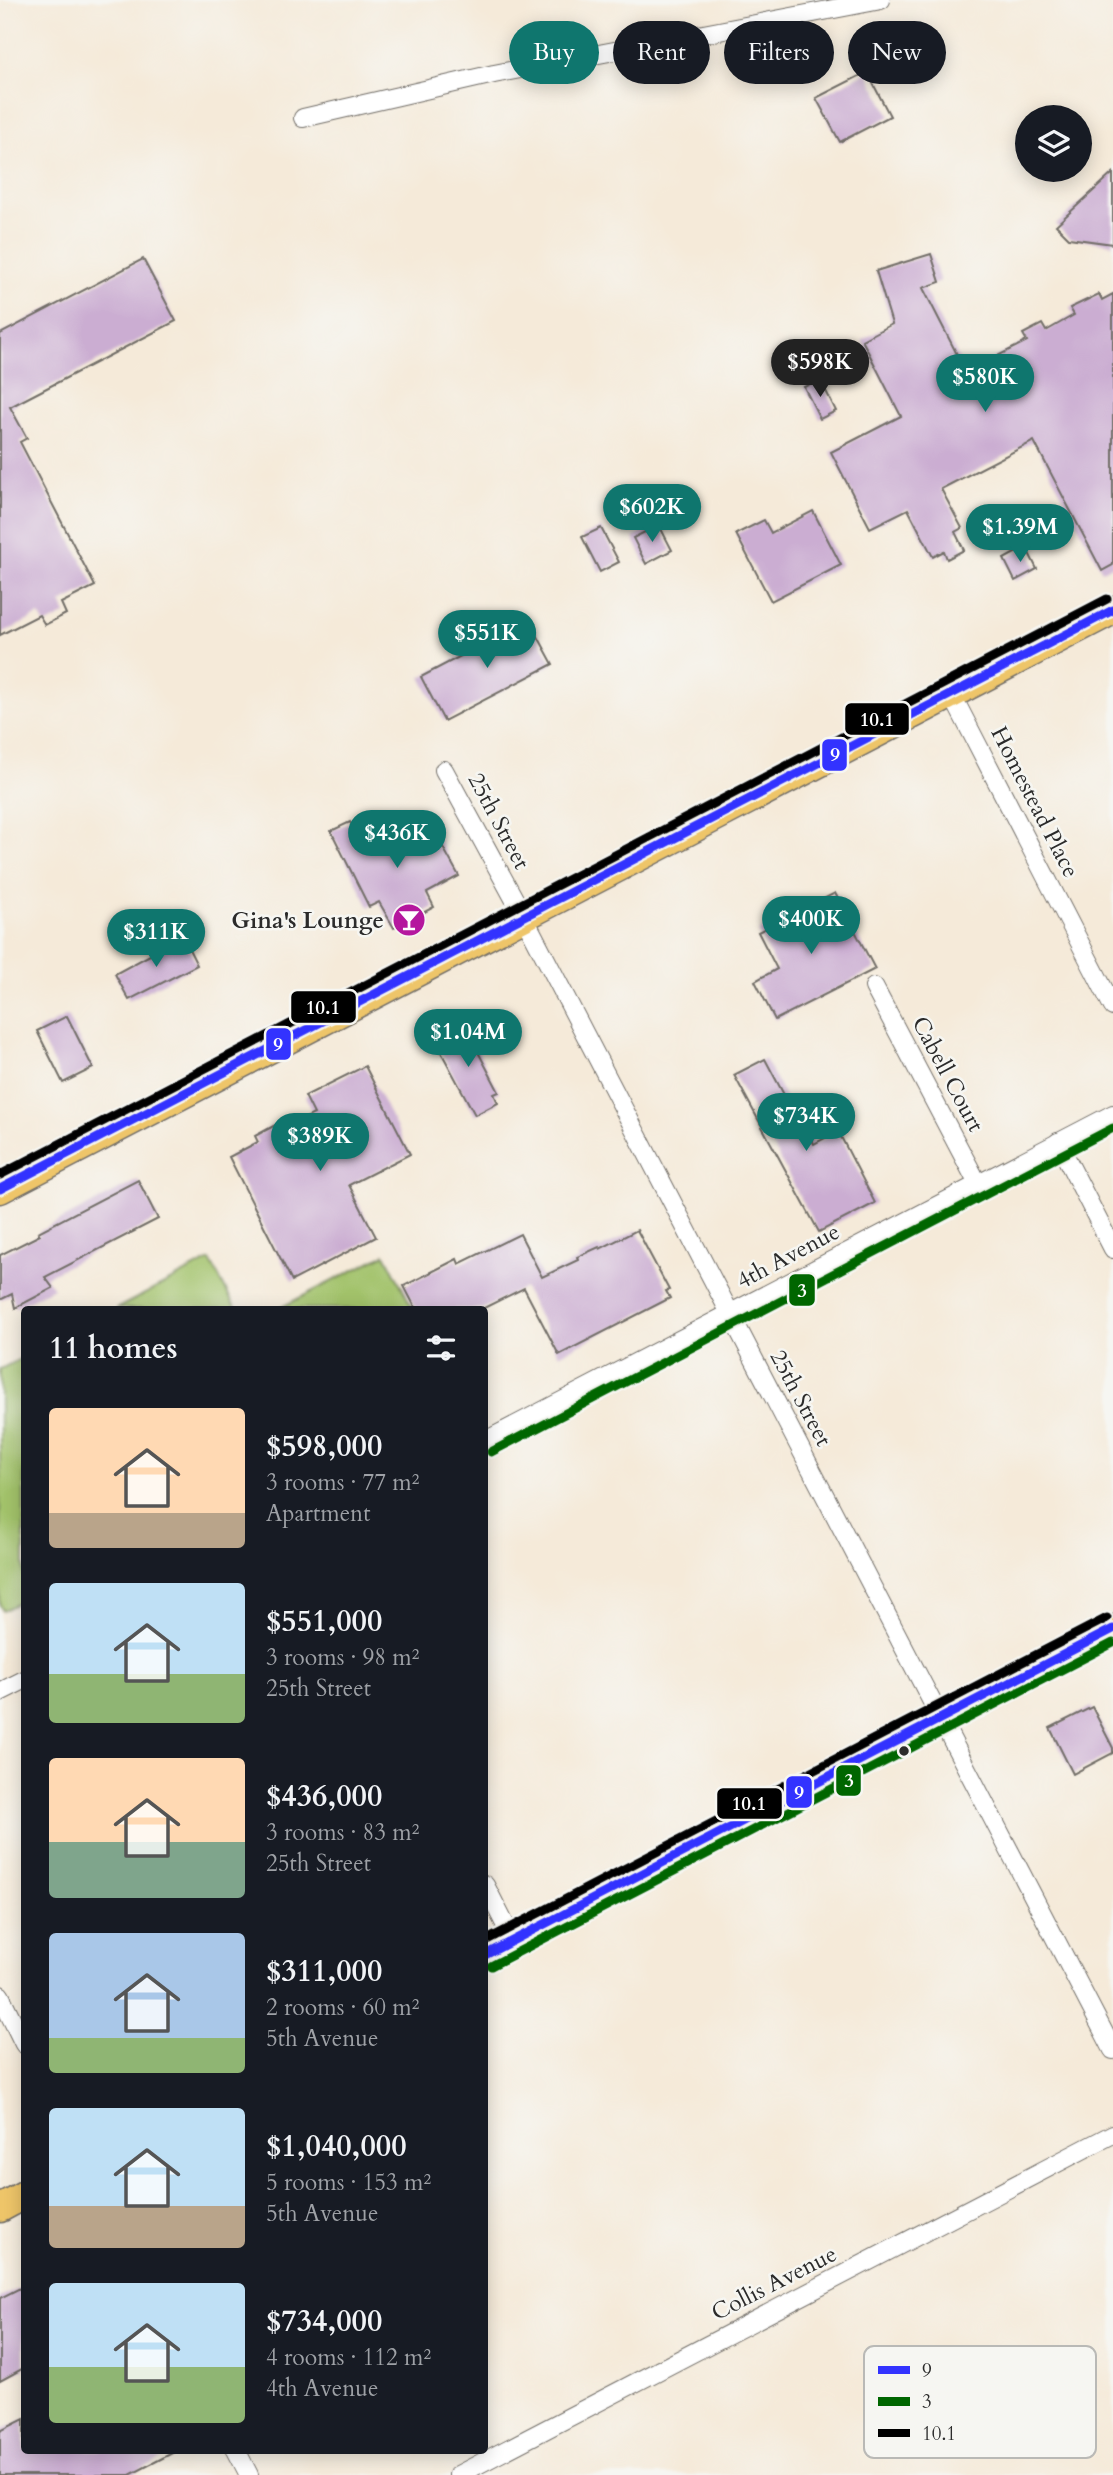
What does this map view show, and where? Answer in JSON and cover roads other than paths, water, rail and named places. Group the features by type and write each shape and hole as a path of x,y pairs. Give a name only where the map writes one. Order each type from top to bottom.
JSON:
{"main road":[{"path":"0,1189 1113,610"},
{"path":"488,1953 1113,1629"},
{"path":"0,2208 21,2197"}],"street":[{"path":"303,118 494,74 881,0"},
{"name":"Homestead Place","path":"952,695 1113,1007"},
{"name":"25th Street","path":"444,770 524,917 1113,2050"},
{"name":"Cabell Court","path":"874,987 978,1184"},
{"name":"4th Avenue","path":"488,1439 1113,1114"},
{"path":"1058,1143 1113,1249"},
{"path":"0,1692 21,1682"},
{"path":"488,1891 513,1940"},
{"path":"0,1995 21,2037"},
{"name":"Collis Avenue","path":"458,2475 1113,2134"},
{"path":"238,2454 249,2475"}],"place":[{"name":"Gina's Lounge","path":"409,920"}]}
